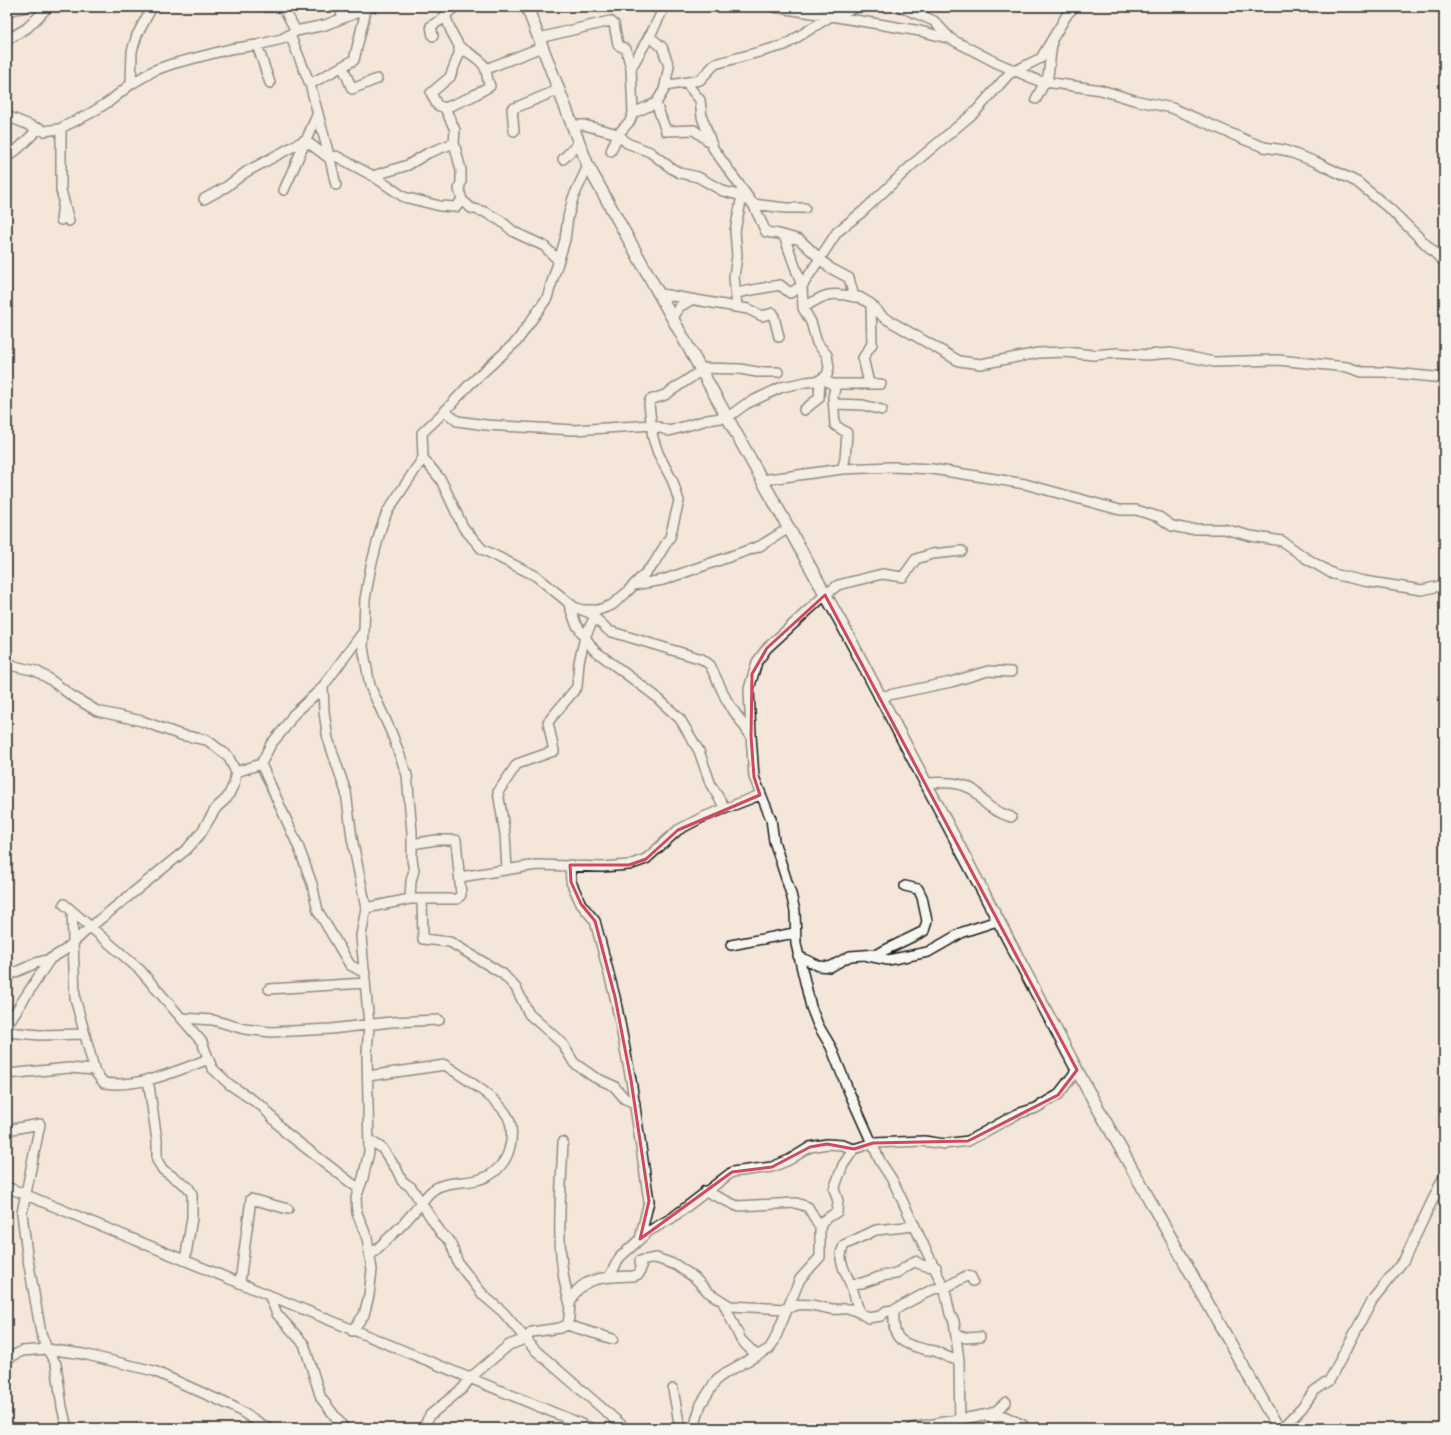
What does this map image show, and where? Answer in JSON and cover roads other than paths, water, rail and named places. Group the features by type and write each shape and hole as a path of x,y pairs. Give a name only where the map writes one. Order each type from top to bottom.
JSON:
{"street":[{"path":"7,11 26,7"},
{"path":"7,40 27,28 48,7"},
{"path":"131,84 132,51 137,35 152,7"},
{"path":"266,7 271,7"},
{"path":"283,7 310,84 336,185"},
{"path":"340,7 343,17"},
{"path":"433,36 432,26 446,17 445,15 449,11 456,7"},
{"path":"527,7 588,166 661,294 825,594 1077,1070 1278,1428"},
{"path":"632,68 664,7"},
{"path":"774,7 920,31 951,39 1015,71 1045,82 1101,90 1134,100 1172,108 1236,137 1264,147 1284,150 1316,162 1357,182 1403,220 1426,246 1444,262"},
{"path":"665,86 700,80 715,64 785,45 831,16 857,7"},
{"path":"901,7 934,21 951,39"},
{"path":"736,293 780,285 790,293 793,293 802,286 821,259 836,232 862,212 913,164 976,111 993,89 1009,74 1041,58 1052,43 1068,13 1074,7"},
{"path":"310,84 354,60 369,8"},
{"path":"7,116 40,128 44,131 61,128 110,101 131,84 155,70 230,49 257,45 293,33 325,25 369,8"},
{"path":"445,108 471,97 490,86 486,78 486,69 478,59 459,46 446,17"},
{"path":"486,69 541,42 610,21 614,24 618,45 626,49 632,68 633,113 630,122 618,134 611,151"},
{"path":"633,113 656,103 665,86 668,66 664,53 662,47 649,36"},
{"path":"1036,99 1048,76 1052,43"},
{"path":"257,45 270,83"},
{"path":"459,46 458,61 450,77 432,93 437,105 445,108 456,130 454,143 461,170 461,182 459,189 462,200 472,208 485,212 501,221 514,232 544,246 558,260"},
{"path":"343,67 352,89 377,79"},
{"path":"686,83 700,100 702,117 710,142 753,204 766,232 800,240 830,268 849,278 854,298"},
{"path":"514,131 512,109 558,90"},
{"path":"656,103 666,131 694,130 710,142"},
{"path":"284,190 318,113"},
{"path":"572,125 584,126 618,134 627,143 650,152 680,173 698,177 723,191 742,196 753,204 786,208 805,208"},
{"path":"7,157 20,149 27,138 40,128"},
{"path":"61,128 61,190 65,220"},
{"path":"305,140 330,159"},
{"path":"204,200 246,172 305,140"},
{"path":"373,176 408,165 428,153 454,143"},
{"path":"563,159 579,143"},
{"path":"330,159 336,156 373,176 404,198 452,207 456,207 462,200"},
{"path":"410,899 411,881 414,870 412,860 407,775 392,734 370,686 363,647 365,599 370,572 381,528 387,512 422,458 422,433 469,385 517,341 547,298 565,240 568,217 573,198 588,166"},
{"path":"737,307 735,231 742,196"},
{"path":"445,411 457,421 463,422 557,430 650,425 669,431 707,420 728,417 746,404 782,387 820,380 827,375 829,367 827,355 817,342 811,322 803,308 802,286 784,236"},
{"path":"803,308 821,297 835,293 854,298 859,297 871,304 883,317 960,362 981,364 1022,355 1065,352 1093,355 1117,353 1147,355 1171,353 1214,362 1278,360 1347,367 1362,372 1384,372 1444,378"},
{"path":"661,294 748,309 762,316 773,313 779,337"},
{"path":"673,318 679,307 691,300"},
{"path":"869,384 863,358 872,344 871,304"},
{"path":"582,610 598,610 612,606 653,565 670,537 679,500 674,482 658,453 650,425 650,400 664,395 701,369 740,369 757,372 778,372"},
{"path":"820,380 832,384 881,384"},
{"path":"804,410 819,398 820,380"},
{"path":"832,384 835,388 833,397 835,404 835,425 847,433 845,459 842,469"},
{"path":"835,404 863,405 882,410"},
{"path":"422,458 441,480 463,527 482,549 536,576 568,602 594,618 609,631 702,659 710,665 727,701 751,736"},
{"path":"762,480 842,469 893,467 932,469 1025,484 1120,510 1136,510 1159,517 1172,526 1187,529 1224,529 1251,536 1282,541 1304,557 1333,574 1364,581 1422,590 1444,585"},
{"path":"634,585 663,580 760,546 789,528"},
{"path":"960,1424 959,1360 954,1320 950,1314 945,1288 936,1267 880,1161 831,1047 814,1013 806,990 794,933 795,910 774,841 770,819 754,777 749,689 757,662 767,648 825,594 838,585 882,574 903,577 916,559 932,554 962,551"},
{"path":"568,602 576,624 594,650 654,695 680,719 699,751 711,785 725,808"},
{"path":"507,870 505,834 498,792 517,764 554,751 548,722 577,687 579,662 585,637 594,618"},
{"path":"236,772 261,764 271,744 284,729 293,715 323,686 364,631"},
{"path":"7,661 14,666 36,671 96,711 142,721 180,735 207,740 228,756 236,772 234,784 227,798 216,808 201,833 186,849 90,926 73,943 50,959 36,963 7,976"},
{"path":"880,697 951,682 988,671 1011,672"},
{"path":"323,686 324,712 328,739 346,792 352,838 366,908 361,936 369,1025 369,1152 356,1198 357,1213 367,1238 372,1270 369,1295 364,1315 352,1331"},
{"path":"261,764 299,848 312,884 318,911 350,965 365,978"},
{"path":"924,783 948,782 964,787 975,792 984,803 1012,818"},
{"path":"460,877 537,865 602,867 629,865 646,858 678,830 725,808 760,795"},
{"path":"366,908 410,899 457,899 461,895 456,840 436,840 412,844"},
{"path":"570,865 571,882 581,904 595,921 615,997 635,1103 649,1201 640,1239"},
{"path":"798,956 819,966 830,967 850,956 877,954 902,940 924,931 928,921 918,890 905,886"},
{"path":"422,899 423,939 450,942 503,974 516,988 528,1014 562,1043 574,1063 594,1077 614,1086 625,1099 635,1103"},
{"path":"64,904 140,970 202,1042 212,1068 229,1084 263,1107 285,1132 359,1189"},
{"path":"72,912 75,998 94,1070 104,1083 116,1085 161,1078 209,1059"},
{"path":"865,956 888,960 928,952 963,932 997,921"},
{"path":"731,945 794,933"},
{"path":"7,1026 50,959"},
{"path":"269,989 365,978"},
{"path":"182,1018 213,1020 244,1029 271,1032 331,1030 369,1025 439,1020"},
{"path":"7,1032 40,1035 85,1034"},
{"path":"368,1076 445,1065 472,1082 509,1118 512,1140 506,1160 487,1177 474,1181 452,1183 434,1189 421,1202 411,1216 370,1256"},
{"path":"7,1074 69,1068 94,1070"},
{"path":"609,1277 620,1258 648,1231 672,1218 705,1191 732,1172 772,1167 789,1160 810,1147 827,1144 842,1145 854,1149 873,1143 924,1141 944,1144 968,1141 1017,1114 1036,1108 1058,1095 1077,1070"},
{"path":"148,1079 157,1140 157,1160 163,1170 188,1187 192,1194 192,1218 185,1260"},
{"path":"7,1130 40,1124 22,1213 27,1254 41,1333 47,1349 56,1364 62,1407 67,1428"},
{"path":"369,1140 382,1148 397,1170 402,1181 411,1187 441,1233 450,1241 461,1268 484,1296 503,1312 534,1349 625,1428"},
{"path":"563,1142 560,1247 563,1281 570,1304 571,1318 567,1325"},
{"path":"694,1428 701,1404 717,1379 769,1349 800,1279 820,1257 820,1227 824,1220 837,1212 838,1201 834,1188 843,1165 854,1149"},
{"path":"1283,1428 1302,1408 1314,1391 1329,1381 1374,1299 1404,1260 1444,1176"},
{"path":"7,1187 240,1282 352,1331 590,1428"},
{"path":"705,1191 737,1206 796,1203 808,1207 820,1227"},
{"path":"240,1282 247,1240 250,1199 288,1208"},
{"path":"860,1313 850,1284 842,1267 841,1251 844,1245 876,1230 915,1226"},
{"path":"570,1304 573,1295 590,1280 609,1277 633,1276 639,1274 641,1268 640,1261 656,1258 676,1265 695,1278 708,1292 730,1306 787,1309 795,1304 806,1304 835,1310 844,1308 860,1313 868,1318 881,1316 886,1311 894,1310 933,1289 945,1288 966,1276 971,1277 973,1281"},
{"path":"850,1284 862,1283 882,1276 895,1274 915,1261 926,1267 936,1267"},
{"path":"269,1295 277,1314 304,1344 321,1398 344,1428"},
{"path":"723,1302 741,1340 757,1356"},
{"path":"894,1310 893,1320 898,1339 905,1344 934,1351 952,1360 959,1360"},
{"path":"423,1428 430,1415 463,1388 470,1378 510,1345 525,1339 532,1332 567,1325 613,1339"},
{"path":"956,1334 966,1338 980,1337"},
{"path":"7,1359 22,1350 47,1349 82,1354 154,1371 234,1408 268,1428"},
{"path":"673,1389 680,1428"},
{"path":"960,1424 989,1414 997,1410 1006,1402"},
{"path":"912,1428 960,1424 1004,1416 1023,1425 1024,1428"}]}
